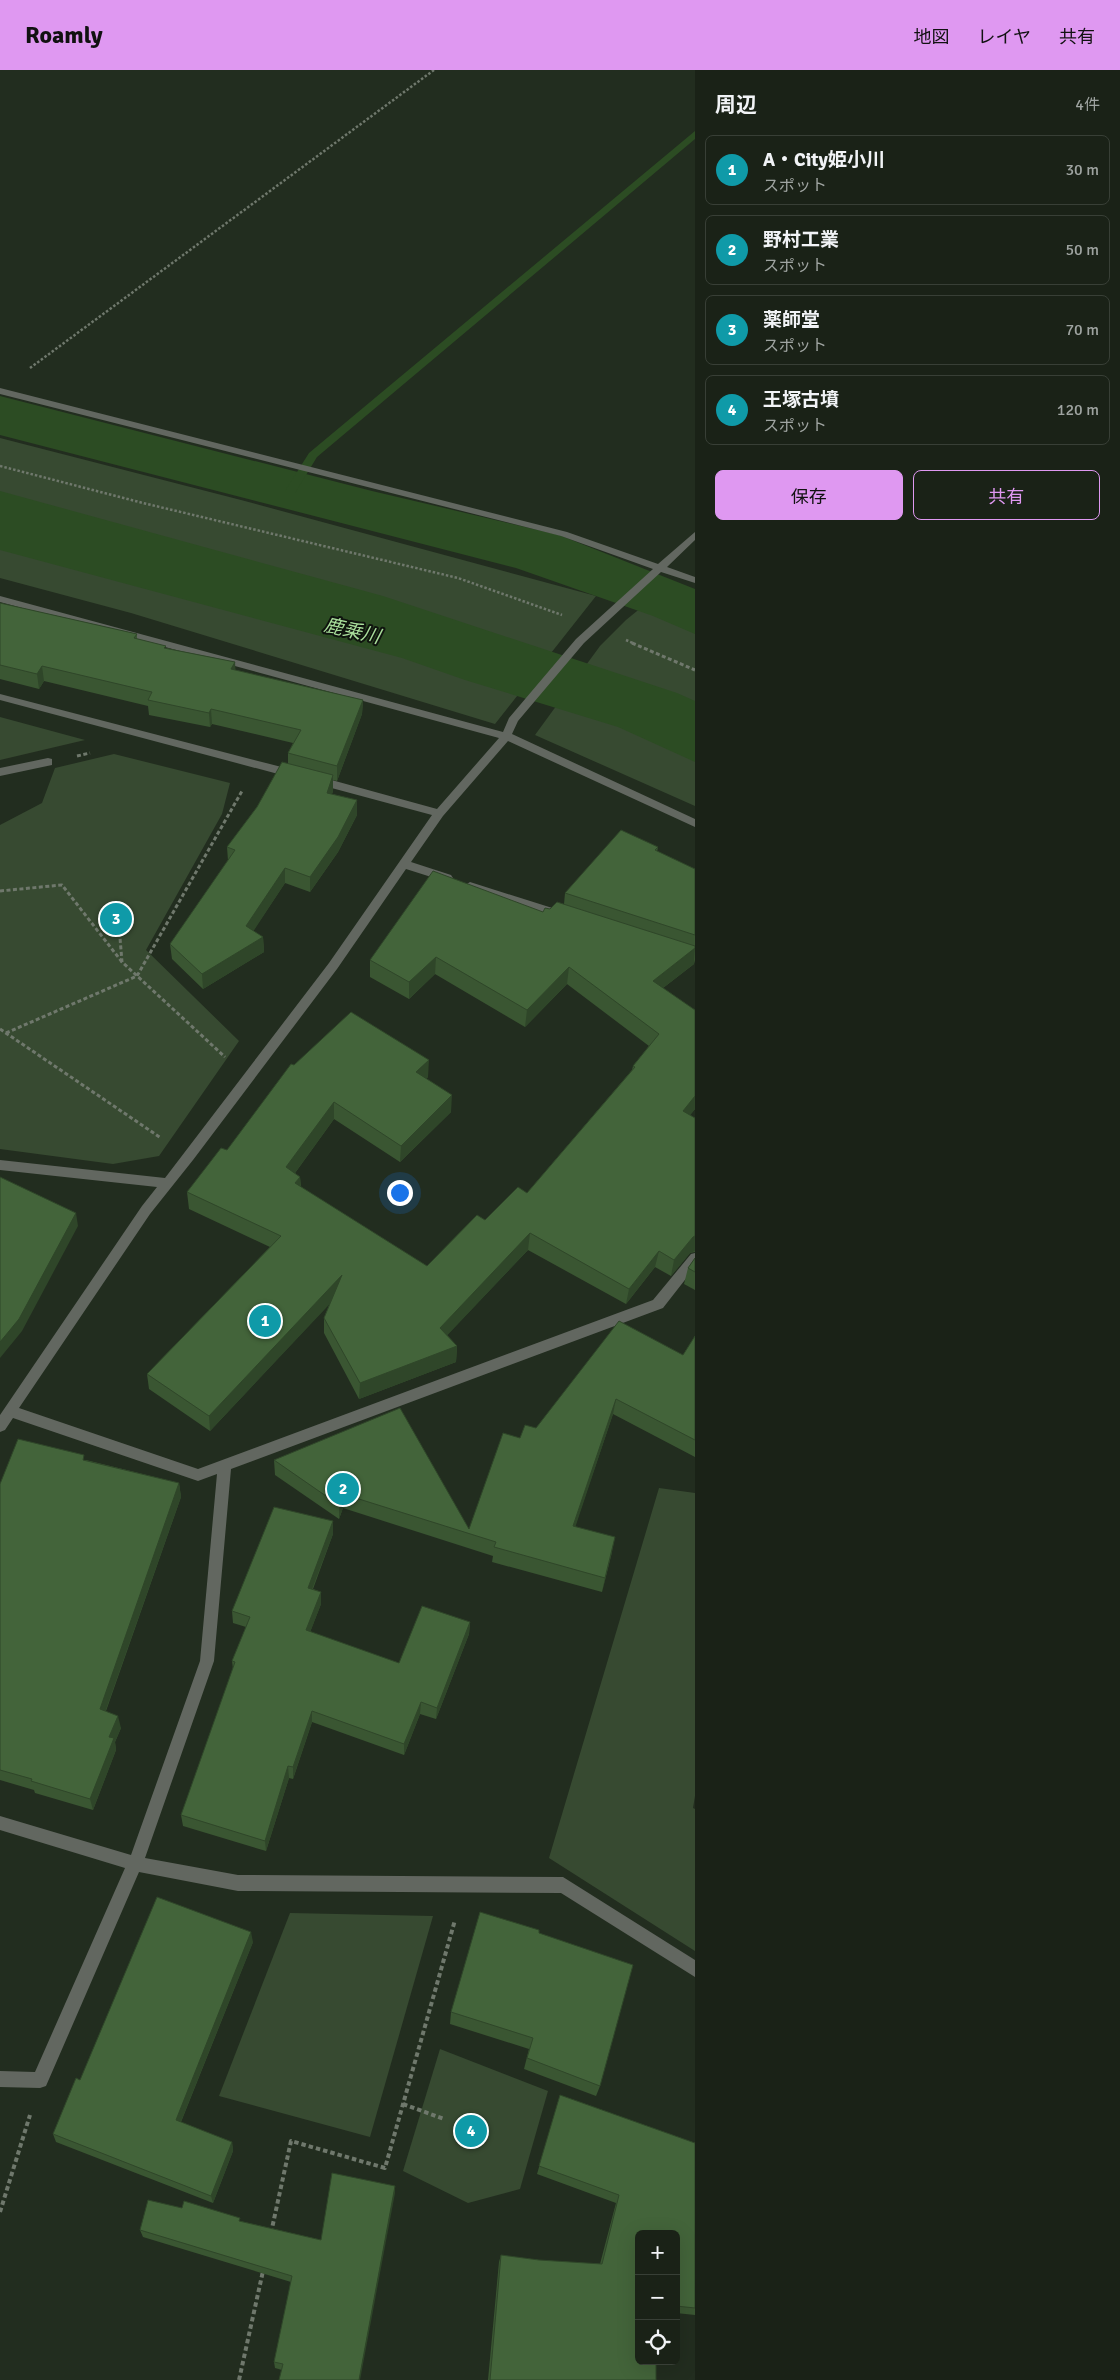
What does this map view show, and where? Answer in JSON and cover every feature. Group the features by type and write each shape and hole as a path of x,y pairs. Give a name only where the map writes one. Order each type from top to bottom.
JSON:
{"street":[{"path":"0,391 564,534 695,580"},
{"path":"0,1426 146,1210 189,1157 333,966 439,813 506,736 513,720 580,641 594,626 695,535"},
{"path":"0,599 506,736 695,823"},
{"path":"0,697 439,813"},
{"path":"0,772 48,762"},
{"path":"404,864 572,919"},
{"path":"0,1165 166,1183"},
{"path":"10,1411 198,1475 658,1304 695,1258"},
{"path":"0,2080 40,2080 135,1864 208,1661 225,1465"},
{"path":"0,1823 135,1864 238,1883 563,1885 695,1969"}],"path":[{"path":"24,372 434,70"},
{"path":"0,466 152,505 458,578 594,626 695,670"},
{"path":"6,1033 137,976 257,764"},
{"path":"0,891 62,885 122,962 248,1078"},
{"path":"119,926 122,962"},
{"path":"0,1029 189,1157"},
{"path":"270,2237 291,2141 385,2168 465,1884"},
{"path":"0,2212 40,2080"},
{"path":"403,2104 444,2119"},
{"path":"239,2380 264,2265"}],"shaded area":[{"path":"0,438 241,500 596,596 495,724 131,613 0,578"},
{"path":"669,585 695,594 695,806 535,735 600,646 626,620"},
{"path":"0,717 85,740 0,760"},
{"path":"114,754 230,783 222,814 146,950 239,1041 159,1156 113,1164 0,1149 0,825 42,803 55,768"},
{"path":"659,1488 695,1493 695,1796 693,1808 695,1809 695,1951 549,1858"},
{"path":"290,1913 433,1916 370,2137 219,2096"},
{"path":"440,2049 548,2091 520,2189 468,2203 403,2171"}],"water":[{"path":"0,396 372,491 559,535 695,589 695,634 653,616 516,568 0,435"},
{"name":"鹿乗川","path":"0,491 383,596 677,693 695,701 695,762 618,727 465,680 402,658 0,550"}],"building":[{"path":"0,603 137,634 134,638 166,646 164,648 235,662 231,669 363,700 337,766 288,753 301,730 211,709 209,713 148,700 152,692 42,666 37,674 0,665"},
{"path":"282,762 333,775 327,793 357,800 338,837 310,877 285,868 246,926 263,937 202,974 170,944 235,850 227,847 257,807"},
{"path":"621,830 658,847 655,850 695,869 695,935 565,893"},
{"path":"433,871 543,912 545,908 550,909 557,902 695,946 695,948 653,981 695,1010 695,1096 683,1111 695,1118 695,1236 674,1260 659,1251 629,1289 530,1233 440,1328 457,1346 360,1383 324,1318 342,1275 209,1416 147,1374 281,1236 187,1192 221,1148 227,1150 291,1064 294,1065 351,1012 429,1060 416,1072 452,1095 401,1146 334,1102 286,1167 300,1177 295,1183 427,1266 477,1215 485,1220 518,1187 527,1193 635,1067 633,1066 659,1034 569,967 527,1010 436,957 409,982 370,960"},
{"path":"0,1177 76,1213 19,1319 0,1342"},
{"path":"695,1258 695,1272 688,1268"},
{"path":"619,1321 683,1355 695,1336 695,1440 616,1399 573,1526 615,1537 605,1578 494,1547 496,1542 343,1494 339,1505 274,1460 400,1408 469,1529 503,1433 520,1438 525,1425 536,1428"},
{"path":"18,1439 84,1455 83,1460 179,1483 100,1709 118,1716 109,1737 114,1738 90,1799 0,1770 0,1484"},
{"path":"274,1507 333,1521 308,1588 321,1592 306,1630 399,1663 422,1606 470,1622 437,1708 421,1702 404,1744 312,1711 293,1767 288,1766 265,1841 181,1815 235,1662 232,1661 250,1617 232,1611"},
{"path":"157,1897 251,1932 176,2120 232,2142 211,2196 53,2134 76,2078 80,2080"},
{"path":"480,1912 539,1930 539,1933 633,1965 600,2086 527,2058 533,2038 451,2012"},
{"path":"560,2095 695,2143 695,2308 680,2306 680,2230 635,2230 635,2365 656,2365 656,2380 490,2380 501,2255 539,2260 602,2264 619,2195 539,2166"},
{"path":"332,2173 395,2186 359,2380 279,2380 283,2364 274,2362 292,2276 140,2230 148,2200 182,2208 184,2201 240,2218 239,2221 321,2240"}],"waterway":[{"path":"291,491 313,455 695,134"}],"place":[{"name":"薬師堂","path":"116,919"},
{"name":"A・City姫小川","path":"265,1321"},
{"name":"野村工業","path":"343,1489"},
{"name":"王塚古墳","path":"471,2131"}]}
